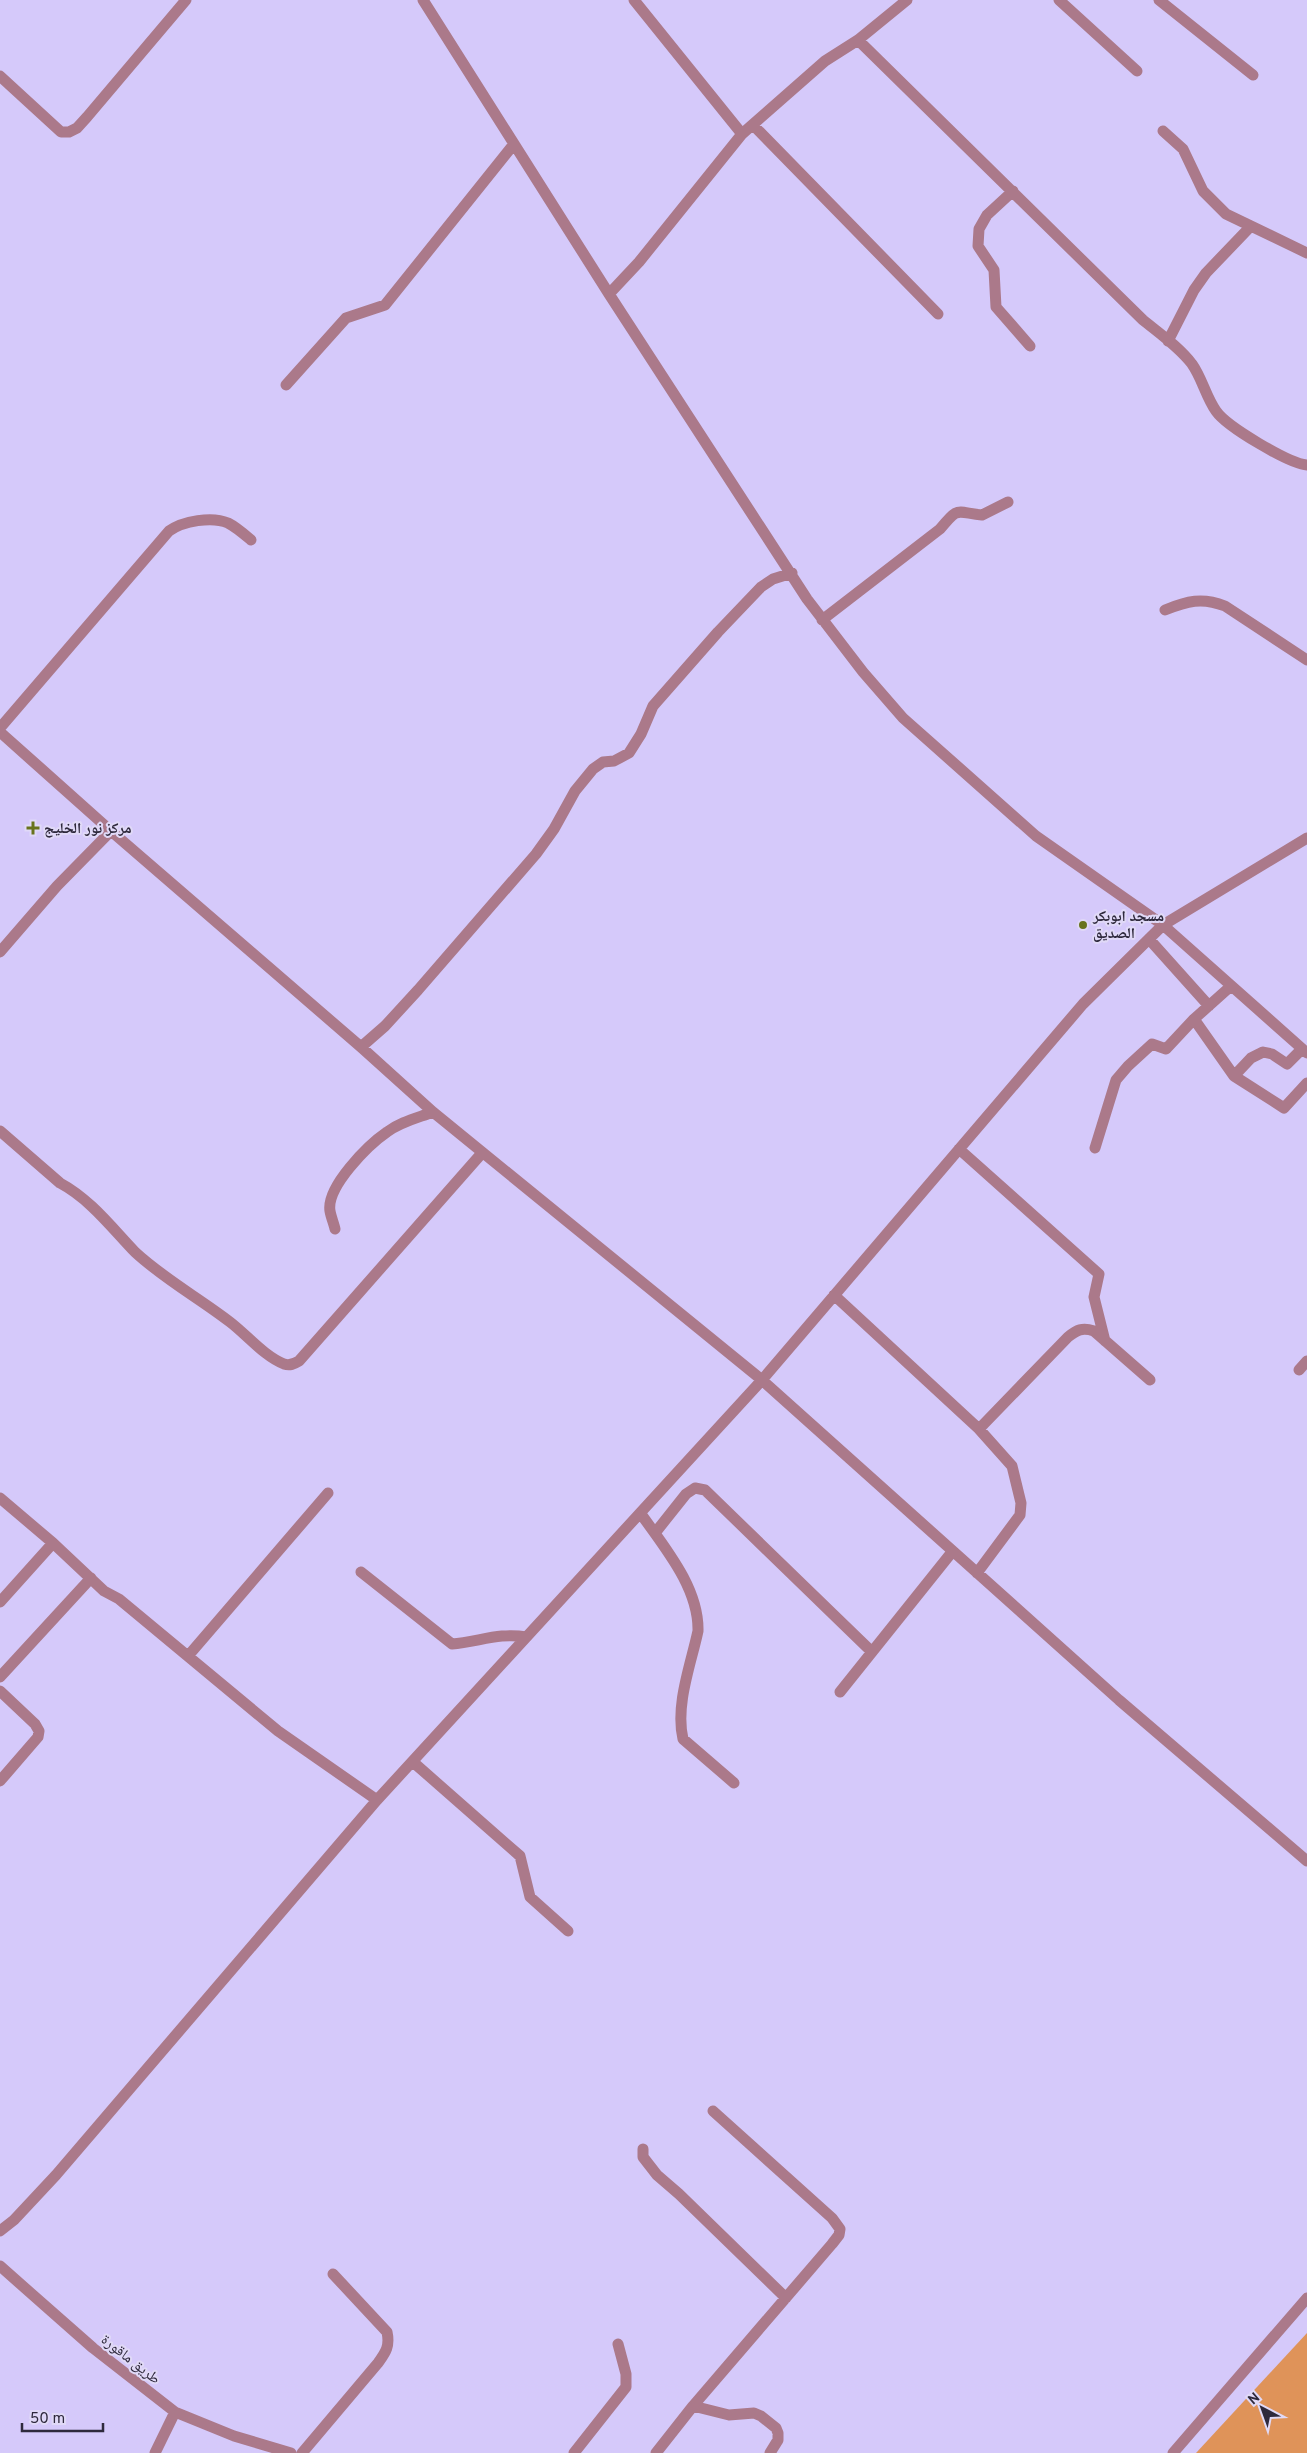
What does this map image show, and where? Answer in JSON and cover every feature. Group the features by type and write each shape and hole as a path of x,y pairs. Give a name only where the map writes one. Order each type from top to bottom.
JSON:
{"street":[{"path":"0,76 61,132 68,132 87,117 186,0"},
{"path":"423,0 609,294 822,620 863,672 903,718 1036,836 1163,925 1304,1051 1288,1064 1272,1054 1263,1052 1251,1058 1234,1076"},
{"path":"634,0 742,134"},
{"path":"609,294 638,262 742,134 825,61 858,40 906,0"},
{"path":"1059,0 1137,70"},
{"path":"1160,0 1253,75"},
{"path":"858,40 1193,365 1212,405 1228,424 1246,437 1307,467"},
{"path":"753,125 938,314"},
{"path":"1163,131 1183,148 1196,179 1212,202 1226,214 1307,253"},
{"path":"286,385 346,318 385,305 514,144"},
{"path":"1013,191 987,215 979,229 978,246 994,270 996,307 1030,346"},
{"path":"1168,341 1194,290 1206,273 1251,226"},
{"path":"822,620 940,529 955,512 965,511 982,515 1008,502"},
{"path":"251,540 231,525 221,521 192,522 169,531 0,730 111,830 433,1112 762,1380 1119,1700 1307,1861"},
{"path":"361,1047 385,1026 418,990 536,854 554,829 575,792 593,769 603,762 614,761 630,753 641,734 652,706 718,632 761,587 773,579 792,573"},
{"path":"1165,610 1193,600 1210,600 1224,606 1307,660"},
{"path":"0,952 57,886 111,830"},
{"path":"0,2231 14,2220 56,2175 377,1800 762,1380 1083,1004 1163,925 1307,838"},
{"path":"1149,939 1209,1006"},
{"path":"1095,1148 1116,1080 1152,1044 1166,1049 1194,1019 1231,986"},
{"path":"1194,1019 1234,1076 1284,1108 1307,1083"},
{"path":"335,1229 329,1209 341,1179 354,1163 386,1132 398,1125 433,1112"},
{"path":"0,1131 108,1222 136,1253 228,1321 274,1358 285,1364 292,1365 299,1361 482,1153"},
{"path":"959,1149 1099,1274 1094,1297 1105,1341"},
{"path":"834,1295 980,1429 1012,1466 1021,1503 1020,1515 977,1573"},
{"path":"980,1429 1068,1337 1078,1329 1087,1328 1094,1331 1150,1380"},
{"path":"1299,1370 1307,1361"},
{"path":"655,1533 686,1494 695,1488 705,1490 872,1652"},
{"path":"188,1656 328,1492"},
{"path":"0,1498 53,1543 104,1591 119,1599 278,1731 377,1800"},
{"path":"641,1514 655,1533 690,1591 698,1619 698,1631 682,1707 680,1729 683,1739 734,1783"},
{"path":"0,1602 53,1543"},
{"path":"840,1692 952,1552"},
{"path":"361,1572 452,1644 474,1642 510,1634 526,1637"},
{"path":"0,1677 91,1578"},
{"path":"0,1691 35,1724 39,1731 38,1737 0,1780"},
{"path":"413,1762 520,1856 530,1897 568,1931"},
{"path":"656,2453 693,2406 839,2235 839,2224 714,2111"},
{"path":"643,2149 643,2157 657,2175 786,2298"},
{"name":"طريق ماقورة","path":"0,2266 93,2348 175,2412 234,2436 290,2453"},
{"path":"302,2453 378,2363 386,2352 389,2343 387,2332 333,2274"},
{"path":"1174,2453 1307,2298"},
{"path":"574,2453 626,2387 626,2374 618,2344"},
{"path":"693,2406 729,2415 754,2413 761,2416 776,2428 778,2433 778,2440 770,2453"},
{"path":"155,2453 175,2412"}],"shaded area":[{"path":"1307,2333 1307,2453 1196,2453"}],"place":[{"name":"مركز نور الخليج","path":"33,828"},
{"name":"مسجد ابوبكر الصديق","path":"1083,925"}]}
